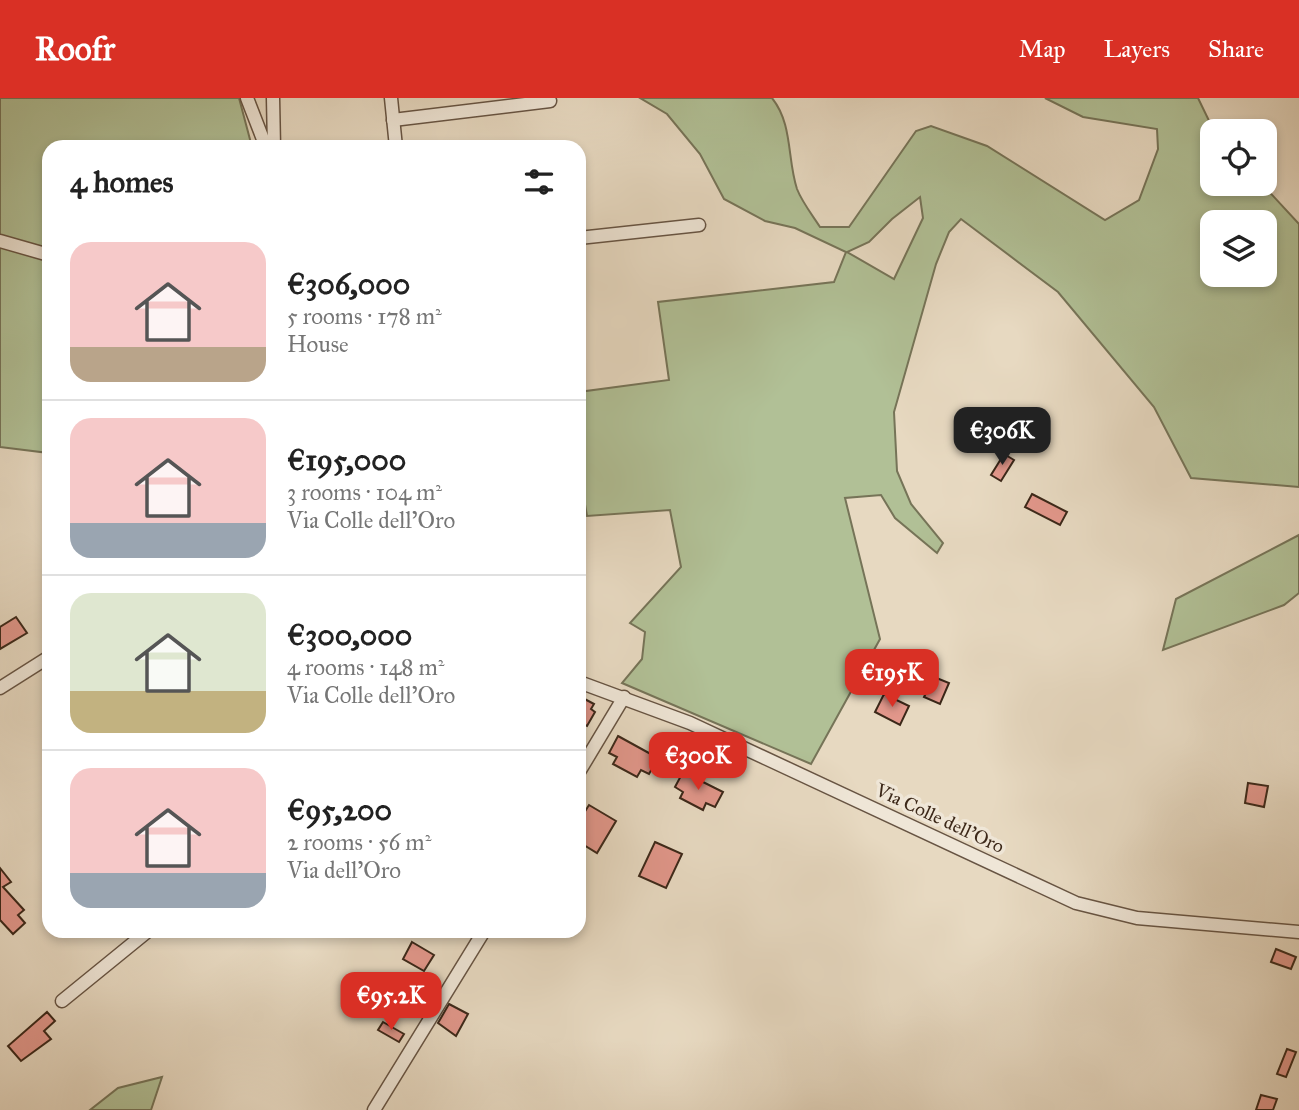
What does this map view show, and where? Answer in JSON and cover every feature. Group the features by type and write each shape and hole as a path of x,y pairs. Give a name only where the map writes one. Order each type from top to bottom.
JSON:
{"street":[{"path":"247,98 263,140"},
{"path":"273,98 274,140"},
{"path":"391,98 395,140"},
{"path":"393,120 550,101"},
{"path":"586,238 699,225"},
{"path":"0,241 42,253"},
{"path":"0,688 42,661"},
{"name":"Via Colle dell'Oro","path":"586,684 690,723 1076,903 1137,918 1299,932"},
{"path":"586,760 624,697"},
{"path":"62,1001 139,938"},
{"path":"374,1110 480,938"}],"green space":[{"path":"0,98 239,98 250,140 42,140 42,452 0,447"},
{"path":"640,98 772,98 787,130 794,178 805,204 820,227 849,227 916,131 931,126 987,146 1105,220 1139,200 1158,149 1157,129 1083,117 1045,98 1198,98 1208,119 1200,119 1200,196 1273,196 1299,224 1299,487 1191,478 1154,407 1058,292 961,219 949,232 936,264 894,412 897,471 911,504 943,543 937,553 895,518 881,495 845,498 880,639 811,764 622,683 642,659 645,632 630,623 681,567 670,510 587,516 586,391 669,380 658,302 834,282 846,252 795,228 765,221 724,199 700,154 667,114","holes":["920,197 923,218 894,279 847,252 869,242"]},
{"path":"1299,535 1299,593 1284,605 1163,650 1176,599"},
{"path":"162,1077 151,1110 90,1110 118,1088"}],"building":[{"path":"1004,454 1014,460 1001,481 991,475"},
{"path":"1032,494 1067,512 1060,525 1025,507"},
{"path":"16,617 27,633 0,649 0,627"},
{"path":"934,677 949,683 940,704 924,697"},
{"path":"884,694 909,706 900,725 875,712"},
{"path":"586,700 594,704 591,709 595,712 587,726"},
{"path":"618,736 658,758 649,774 641,770 637,777 613,764 617,757 609,753"},
{"path":"683,772 723,792 715,807 706,803 703,810 680,798 683,792 675,787"},
{"path":"1248,783 1268,786 1264,807 1245,803"},
{"path":"589,805 616,821 597,853 586,846 586,810"},
{"path":"655,842 682,854 666,888 639,876"},
{"path":"0,868 11,882 3,887 24,910 18,915 25,923 13,934 0,920"},
{"path":"412,942 434,955 424,971 403,959"},
{"path":"1276,949 1296,957 1291,969 1271,962"},
{"path":"411,985 430,997 421,1013 401,1002"},
{"path":"449,1004 468,1014 456,1036 438,1023"},
{"path":"47,1012 55,1021 44,1031 51,1039 21,1061 8,1046"},
{"path":"383,1022 404,1034 399,1042 378,1030"},
{"path":"1287,1049 1296,1052 1286,1077 1277,1074"},
{"path":"1261,1095 1277,1099 1273,1110 1256,1110"}]}
